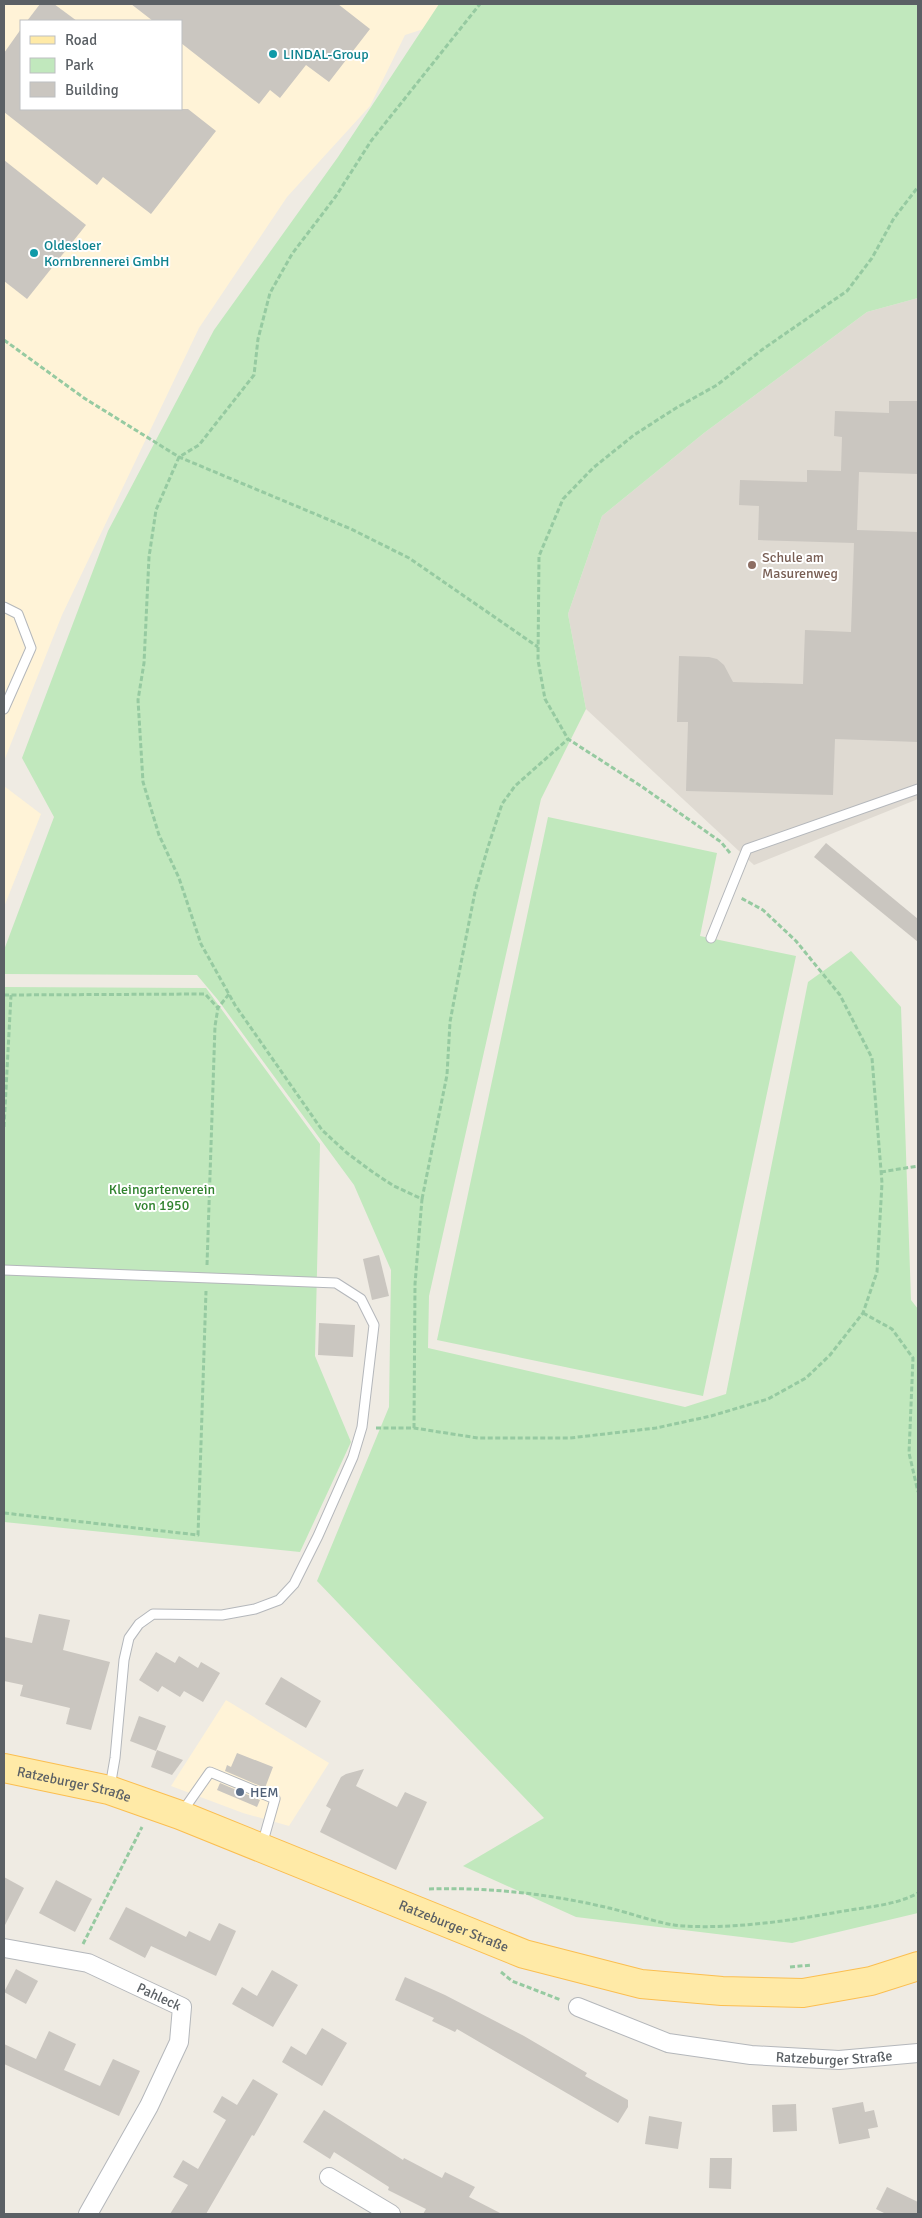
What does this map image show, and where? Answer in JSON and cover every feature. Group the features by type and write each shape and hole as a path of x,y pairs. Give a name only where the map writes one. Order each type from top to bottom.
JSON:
{"main road":[{"name":"Ratzeburger Straße","path":"4,1768 110,1790 180,1815 524,1954 642,1984 722,1991 803,1994 871,1981 918,1966"}],"street":[{"name":"Pahleck","path":"4,1948 88,1963 182,2007 179,2042 149,2106 88,2214"},
{"name":"Ratzeburger Straße","path":"578,2007 668,2043 751,2055 839,2060 918,2053"},
{"path":"330,2177 391,2214"}],"lane":[{"path":"4,607 18,614 31,648 4,709"},
{"path":"711,938 747,849 918,789"},
{"path":"4,1270 336,1283 361,1299 374,1325 362,1427 353,1457 318,1536 294,1584 279,1600 255,1609 222,1615 153,1614 139,1624 129,1638 110,1790"},
{"path":"180,1815 210,1772 274,1799 261,1848"}],"path":[{"path":"422,1199 394,1186 374,1173 347,1153 322,1130 229,994 201,944 179,878 159,835 143,782 138,700 144,663 149,557 156,510 179,457 199,445 254,375 258,339 270,293 292,254 336,196 371,141 480,4"},
{"path":"740,865 721,842 641,786 568,739 545,699 538,660 539,556 564,499 593,468 634,435 717,385 763,348 847,291 872,258 894,218 918,186"},
{"path":"4,340 84,398 179,457 351,529 409,558 538,648"},
{"path":"414,1428 415,1284 422,1199 447,1075 450,1022 475,892 502,804 515,786 568,739"},
{"path":"362,1427 414,1428 478,1438 570,1438 656,1428 711,1416 768,1399 806,1378 830,1355 863,1313 877,1272 881,1222 881,1172 872,1058 840,995 796,941 763,910 729,892"},
{"path":"4,995 205,994 218,1008"},
{"path":"215,1026 218,1008 229,994"},
{"path":"4,1127 10,995"},
{"path":"881,1172 918,1166"},
{"path":"863,1313 892,1329 913,1358 908,1453 918,1492"},
{"path":"4,1513 198,1536"},
{"path":"75,1960 142,1826"},
{"path":"425,1889 472,1887 536,1894 608,1908 681,1926 742,1924 824,1915 904,1900 918,1893"},
{"path":"786,1967 813,1965"},
{"path":"498,1970 512,1981 578,2007"}],"shaded area":[{"path":"4,4 447,4 439,24 405,35 370,106 287,197 199,328 62,615 4,761"},
{"name":"Schule am Masurenweg","path":"918,298 918,799 754,865 586,709 568,614 602,516 704,433 867,312"},
{"path":"4,786 41,814 4,907"},
{"path":"226,1700 329,1763 289,1826 243,1813 171,1786"}],"green space":[{"path":"439,4 918,4 918,298 867,312 704,433 602,516 568,614 586,709 541,799 429,1296 428,1348 685,1407 726,1394 808,982 851,951 901,1007 911,1300 918,1309 918,1913 792,1943 576,1917 463,1866 544,1818 317,1581 389,1407 391,1270 354,1185 218,1000 197,975 4,974 4,950 54,817 22,758 108,531 214,330 338,157"},
{"path":"548,817 717,853 700,936 796,956 703,1396 437,1340"},
{"name":"Kleingartenverein von 1950","path":"4,987 206,988 320,1144 315,1356 351,1442 300,1552 4,1522"}],"building":[{"path":"40,4 54,4 76,20 28,20"},
{"name":"LINDAL-Group","path":"131,4 338,4 370,29 329,82 306,65 280,98 270,90 259,104 182,44 182,20 152,20"},
{"path":"20,30 20,110 188,109 216,131 151,214 103,177 97,185 4,112 4,53"},
{"name":"Oldesloer Kornbrennerei GmbH","path":"4,160 86,225 27,299 4,281"},
{"path":"889,401 918,401 918,474 859,472 857,530 918,532 918,742 835,739 833,795 686,791 688,722 677,722 679,656 717,659 724,665 733,682 803,684 805,630 851,632 854,543 758,540 759,506 739,505 740,480 807,482 807,470 841,471 842,437 834,436 835,411 889,413"},
{"path":"826,843 918,919 918,942 814,857"},
{"path":"379,1255 389,1296 372,1300 363,1259"},
{"path":"319,1323 355,1325 353,1357 318,1355"},
{"path":"39,1614 70,1620 63,1650 110,1662 91,1730 66,1724 70,1708 20,1696 23,1685 4,1681 4,1637 32,1643"},
{"path":"156,1652 175,1663 179,1656 198,1668 201,1662 220,1673 203,1702 184,1691 180,1697 162,1686 158,1692 139,1680"},
{"path":"281,1677 321,1701 306,1728 265,1704"},
{"path":"139,1716 166,1726 156,1751 130,1741"},
{"path":"157,1750 183,1760 172,1775 151,1767"},
{"path":"237,1753 273,1767 265,1788 225,1771 227,1765 231,1767"},
{"path":"364,1769 356,1786 397,1807 405,1792 427,1802 396,1870 320,1832 331,1809 326,1806 341,1777"},
{"path":"220,1783 260,1800 257,1807 217,1790"},
{"path":"4,1877 24,1888 4,1927"},
{"path":"56,1880 92,1899 75,1932 39,1913"},
{"path":"126,1907 186,1937 189,1931 210,1941 219,1923 236,1931 216,1976 151,1946 145,1958 109,1939"},
{"path":"16,1969 38,1981 26,2004 4,1992"},
{"path":"272,1970 298,1985 273,2027 232,2004 242,1987 257,1996"},
{"path":"405,1977 445,1995 524,2036 587,2073 585,2076 628,2100 628,2107 618,2123 457,2029 455,2032 432,2021 434,2018 395,2000"},
{"path":"322,2028 347,2043 322,2086 282,2062 291,2046 306,2055"},
{"path":"49,2031 76,2044 64,2070 100,2086 113,2059 140,2071 119,2116 4,2064 4,2044 36,2059"},
{"path":"253,2079 278,2094 254,2136 252,2135 206,2214 170,2214 188,2185 173,2177 183,2160 198,2169 226,2120 213,2112 222,2096 237,2105"},
{"path":"863,2102 865,2112 874,2110 878,2127 868,2129 870,2138 839,2144 832,2108"},
{"path":"796,2104 797,2131 773,2132 772,2105"},
{"path":"324,2110 403,2160 404,2158 442,2178 445,2172 475,2187 469,2197 502,2214 423,2214 426,2209 388,2190 389,2187 334,2152 330,2159 303,2142"},
{"path":"649,2116 682,2122 678,2149 645,2144"},
{"path":"710,2158 732,2158 731,2189 709,2188"},
{"path":"887,2187 918,2202 918,2214 886,2214 876,2209"}],"place":[{"name":"LINDAL-Group","path":"273,54"},
{"name":"Oldesloer Kornbrennerei GmbH","path":"34,253"},
{"name":"Schule am Masurenweg","path":"752,565"},
{"name":"HEM","path":"240,1792"}]}
